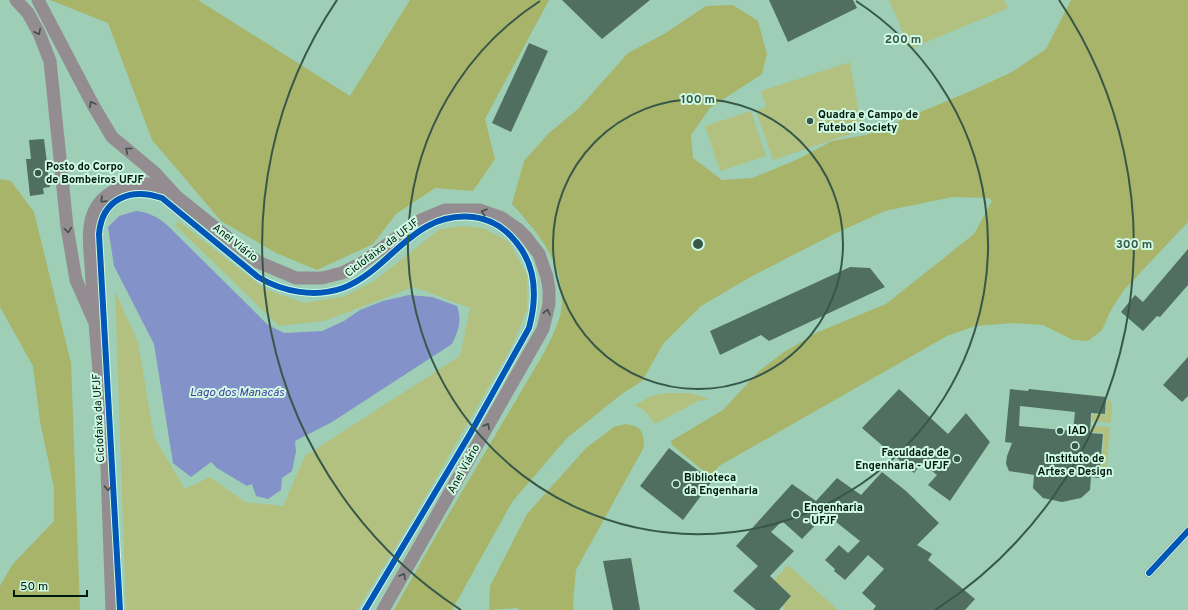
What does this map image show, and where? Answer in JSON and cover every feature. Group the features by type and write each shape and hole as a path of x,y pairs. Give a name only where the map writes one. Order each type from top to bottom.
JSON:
{"main road":[{"path":"16,0 28,13 39,33 50,61 67,227 76,280 95,323"},
{"name":"Anel Viário","path":"38,0 106,129 112,137 154,172 176,196 258,262 296,278 322,278 342,273 362,263 421,220 445,210 479,210 502,218 526,237 539,254 547,277 549,289 549,304 543,328 383,610"},
{"path":"112,610 107,468 88,238 89,223 94,209 106,196 126,186 141,184 155,185 176,196"}],"street":[{"path":"1149,573 1188,531"}],"green space":[{"path":"50,0 198,0 350,96 410,0 549,0 485,119 495,159 473,191 435,188 396,214 373,244 317,270 276,253 221,221 152,140 108,23"},
{"path":"889,0 1004,0 1008,8 910,49"},
{"path":"1071,0 1188,0 1188,222 1124,290 1111,310 1102,330 1088,341 1073,340 1043,325 1013,323 975,326 947,336 719,466 711,477 672,445 671,441 723,410 759,371 784,352 818,332 886,304 974,234 992,201 989,198 952,197 885,211 836,233 754,275 701,306 663,344 642,381 623,393 567,438 512,502 452,610 394,610 545,351 560,315 562,308 561,287 553,260 547,248 531,226 512,204 524,161 549,133 578,109 628,53 664,34 706,6 733,5 758,21 767,54 762,74 710,108 691,135 693,158 722,180 752,178 794,161 832,141 866,135 1012,72 1046,49"},
{"name":"Quadra e Campo de Futebol Society","path":"850,62 862,130 773,160 756,111 766,107 761,91"},
{"path":"751,111 766,156 720,171 705,126"},
{"path":"0,179 11,181 34,212 71,363 80,610 0,610 0,586 12,565 54,521 54,488 40,421 33,366 0,307"},
{"path":"178,221 265,289 304,303 345,296 374,281 440,229 463,226 483,228 509,242 527,275 527,310 511,348 409,525 357,610 126,610 115,291 138,342 154,437 185,489 210,477 245,502 283,506 305,456 460,356 470,308 414,287 324,321 279,326 175,225"},
{"path":"666,393 689,393 710,399 698,401 655,424 645,411 635,405 651,396"},
{"path":"1107,397 1112,403 1111,423 1092,421 1092,414 1106,415"},
{"path":"625,424 635,426 640,430 643,437 644,447 576,570 573,602 574,610 519,610 518,608 489,610 490,586 527,514 586,448 614,427"},
{"path":"1091,426 1110,427 1106,474 1100,480 1102,458 1088,457 1088,450 1103,451 1104,433 1091,432"},
{"path":"788,565 838,610 786,610 782,606 791,596 779,584 775,588 770,584"}],"water":[{"name":"Lago dos Manacás","path":"136,211 149,214 164,222 268,325 284,333 322,331 344,321 360,310 383,301 409,295 432,297 457,306 459,311 459,325 452,344 332,422 295,441 296,451 292,471 282,478 281,490 268,499 256,496 252,484 247,486 217,468 211,462 191,477 173,463 154,344 114,266 108,227 119,216"}],"building":[{"path":"562,0 650,0 602,39"},
{"path":"769,0 853,0 857,8 788,42"},
{"path":"529,43 548,51 511,132 492,123"},
{"name":"Posto do Corpo de Bombeiros UFJF","path":"44,139 50,187 43,188 44,194 30,196 26,159 31,159 29,140"},
{"path":"1188,249 1188,285 1160,317 1157,316 1143,331 1121,312 1135,295 1143,302"},
{"path":"850,267 870,268 885,287 769,341 761,335 720,355 710,331"},
{"path":"1188,357 1188,396 1182,402 1163,385"},
{"path":"899,389 948,434 966,413 990,442 950,501 928,485 937,475 922,463 914,473 862,428"},
{"name":"Instituto de Artes e Design","path":"1010,389 1028,391 1029,389 1106,397 1105,414 1091,413 1090,433 1103,434 1099,478 1091,477 1090,490 1081,498 1062,502 1043,498 1033,488 1034,475 1009,471 1006,464 1007,456 1012,443 1005,442","holes":["1020,406 1075,412 1073,431 1019,426"]},
{"name":"Biblioteca da Engenharia","path":"669,448 712,481 683,520 640,486"},
{"path":"882,472 906,491 939,523 917,545 932,554 928,560 975,599 965,610 873,610 876,606 862,593 884,569 868,555 845,580 834,571 835,569 825,560 839,545 848,553 860,541 826,514 802,539 782,521 771,532 794,551 770,576 791,596 779,610 756,610 733,591 758,566 736,546 792,484 816,501 837,478 861,495"},
{"path":"631,558 640,610 613,610 603,561"}],"cycle path":[{"name":"Ciclofaixa da UFJF","path":"120,610 99,234 101,222 112,204 129,195 139,194 162,198 258,277 288,290 299,292 321,293 332,291 343,288 360,280 418,232 434,223 452,218 473,217 492,222 507,232 523,252 531,272 534,294 532,317 529,328 470,434 365,610"},
{"path":"1149,573 1188,531"}],"place":[{"name":"Quadra e Campo de Futebol Society","path":"810,121"},
{"name":"Posto do Corpo de Bombeiros UFJF","path":"38,173"},
{"name":"IAD","path":"1060,431"},
{"name":"Instituto de Artes e Design","path":"1075,446"},
{"name":"Faculdade de Engenharia - UFJF","path":"957,459"},
{"name":"Biblioteca da Engenharia","path":"676,484"},
{"name":"Engenharia - UFJF","path":"796,514"}]}
